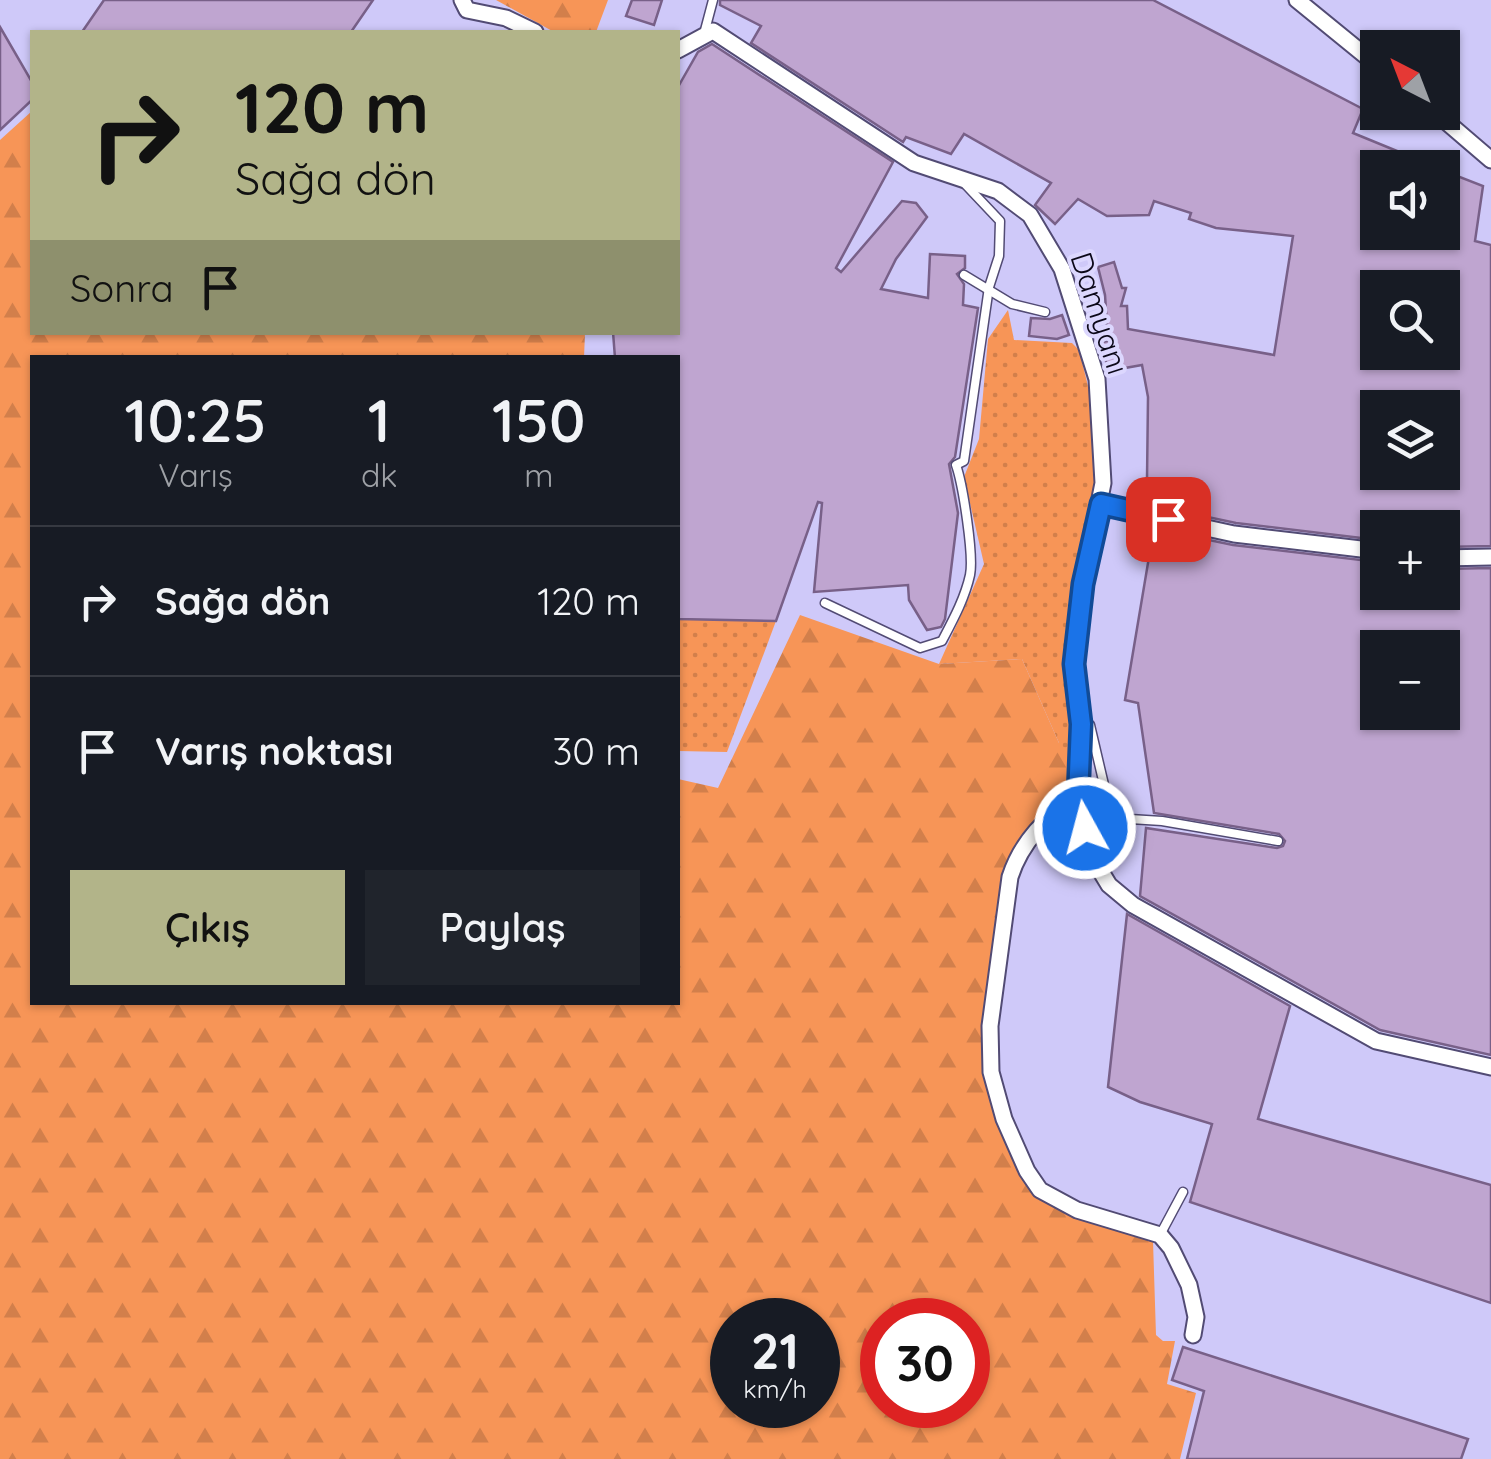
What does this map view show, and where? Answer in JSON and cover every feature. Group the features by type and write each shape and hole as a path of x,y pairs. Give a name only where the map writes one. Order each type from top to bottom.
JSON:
{"street":[{"path":"462,0 467,10 506,18 531,30"},
{"path":"1297,0 1360,51"},
{"name":"Damyanı","path":"704,36 713,31 914,163 998,190 1030,215 1062,269 1097,379 1104,483 1083,584 1074,664 1081,724 1078,798 1092,857 1110,885 1133,905 1376,1041 1491,1066"},
{"path":"680,49 704,36"},
{"path":"1456,130 1491,160"},
{"path":"1101,504 1234,534 1360,549"},
{"path":"1460,558 1491,558"},
{"path":"1078,798 1029,838 1010,876 990,1026 991,1072 1004,1119 1027,1171 1040,1190 1077,1210 1160,1235 1171,1248 1189,1285 1196,1317 1193,1334"}],"lane":[{"path":"704,36 713,0"},
{"path":"825,603 920,648 942,641 971,572 964,490 956,465 964,460 970,432 988,288 999,256 1000,222 954,174"},
{"path":"964,275 1012,304 1044,312"},
{"path":"1081,724 1090,724 1105,789 1130,819 1278,841"},
{"path":"1160,1235 1183,1192"}],"green space":[{"path":"496,0 608,0 597,30 550,30"},
{"path":"30,113 30,335 585,335 584,355 30,355 30,1005 680,1005 680,779 718,788 800,615 939,664 1022,659 1059,751 1076,751 1071,793 1025,835 986,1026 1024,1174 1153,1241 1156,1335 1163,1341 1175,1341 1167,1384 1196,1393 1180,1459 0,1459 0,140"},
{"path":"1008,310 1014,340 1072,343 1079,350 1096,418 1098,483 1080,584 1076,751 1059,752 1059,743 1022,659 939,664 984,564 964,477 979,439 988,339"},
{"path":"680,619 776,621 727,752 680,751"}],"building":[{"path":"104,0 373,0 352,30 83,30"},
{"path":"632,0 662,0 654,25 626,16"},
{"path":"720,0 1153,0 1360,107 1353,133 1394,150 1360,150 1360,250 1460,250 1460,177 1483,186 1475,241 1491,245 1491,546 1460,547 1460,510 1360,510 1360,538 1236,523 1170,509 1172,500 1148,493 1148,397 1142,365 1108,371 1102,342 1108,341 1105,295 1098,267 1114,262 1122,288 1126,288 1121,306 1127,306 1128,329 1274,355 1293,236 1216,228 1189,219 1191,213 1154,201 1149,215 1107,216 1078,199 1055,224 1035,205 1051,183 964,134 951,154 906,137 903,142 751,43 761,26 720,5"},
{"path":"0,27 30,79 30,102 0,130"},
{"path":"712,44 893,162 836,268 841,272 902,201 916,203 927,217 896,259 881,289 928,298 930,254 965,256 965,268 957,274 964,284 963,305 978,308 955,457 949,464 958,513 941,627 927,630 909,600 908,585 814,592 822,503 818,502 776,621 680,619 680,355 615,355 613,335 680,335 680,84 698,52"},
{"path":"1062,315 1069,335 1057,339 1029,336 1031,318"},
{"path":"1190,536 1360,560 1360,610 1460,610 1460,569 1491,568 1491,1055 1380,1030 1140,896 1146,828 1277,848 1285,841 1279,834 1154,813 1138,703 1125,700 1150,551 1188,553"},
{"path":"1127,914 1290,1006 1258,1119 1491,1185 1491,1303 1190,1202 1212,1124 1140,1102 1108,1087"},
{"path":"1183,1347 1468,1439 1461,1459 1187,1459 1204,1391 1172,1380"}],"route":[{"path":"1085,828 1078,798 1081,724 1074,664 1083,584 1101,504 1168,519"}]}
